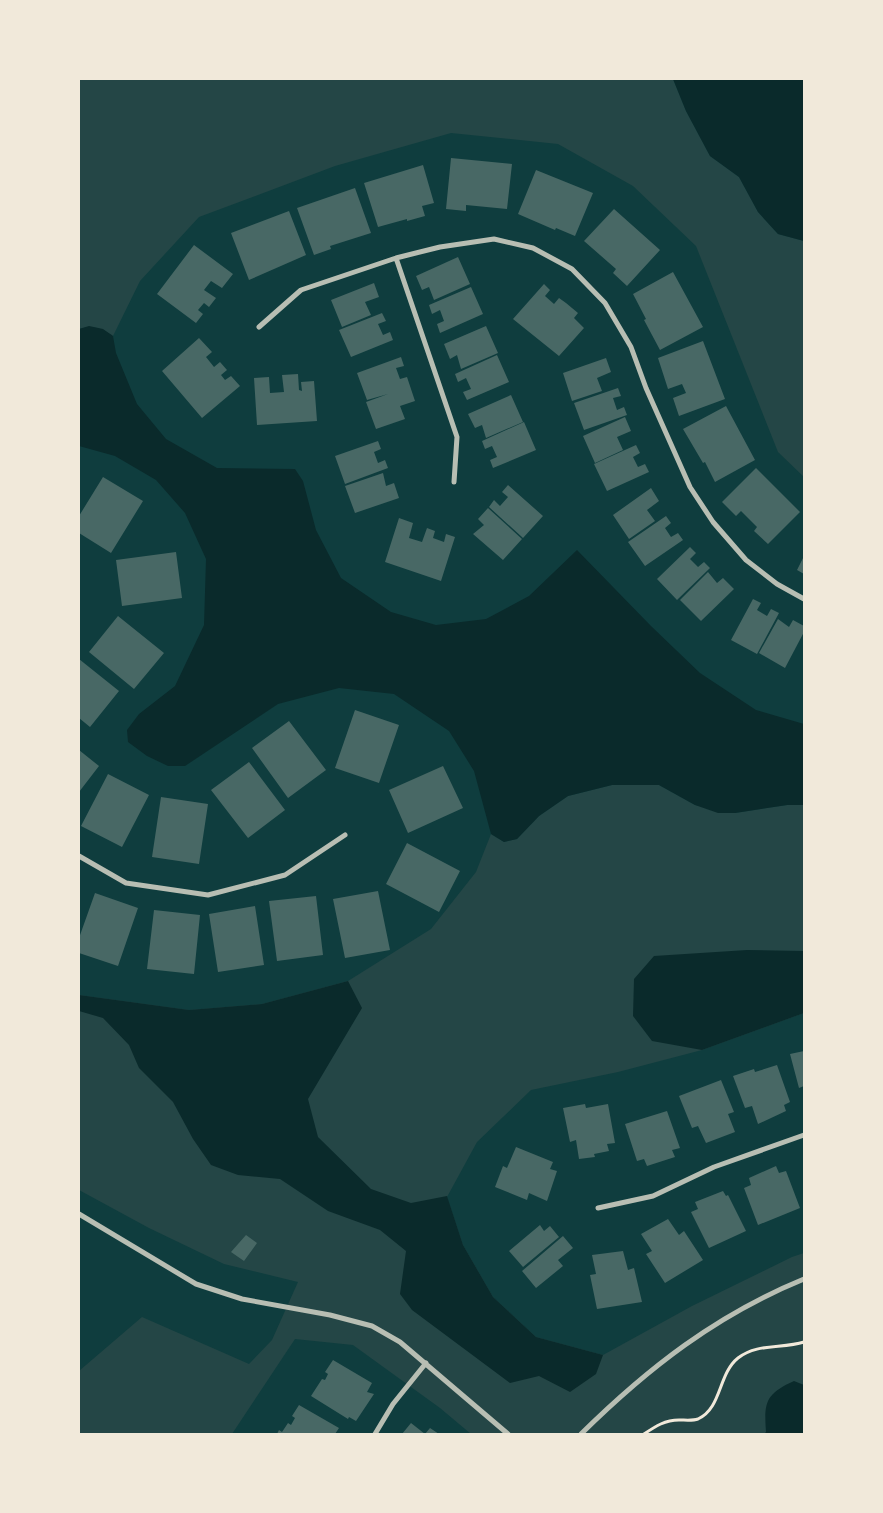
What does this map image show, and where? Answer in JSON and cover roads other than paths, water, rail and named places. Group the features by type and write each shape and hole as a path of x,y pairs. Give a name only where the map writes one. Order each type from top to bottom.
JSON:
{"street":[{"path":"259,327 301,290 396,258 440,247 494,238 533,248 572,269 605,303 631,347 646,388 690,487 712,522 746,560 777,584 804,599"},
{"path":"396,258 457,437 454,482"},
{"path":"79,856 126,883 208,896 285,875 345,835"},
{"path":"598,1208 653,1196 714,1167 804,1135"},
{"path":"79,1214 196,1284 242,1298 330,1315 372,1326 400,1342 508,1434"},
{"path":"581,1434 648,1374 700,1333 776,1290 804,1279"},
{"path":"375,1434 393,1404 426,1363"}]}
